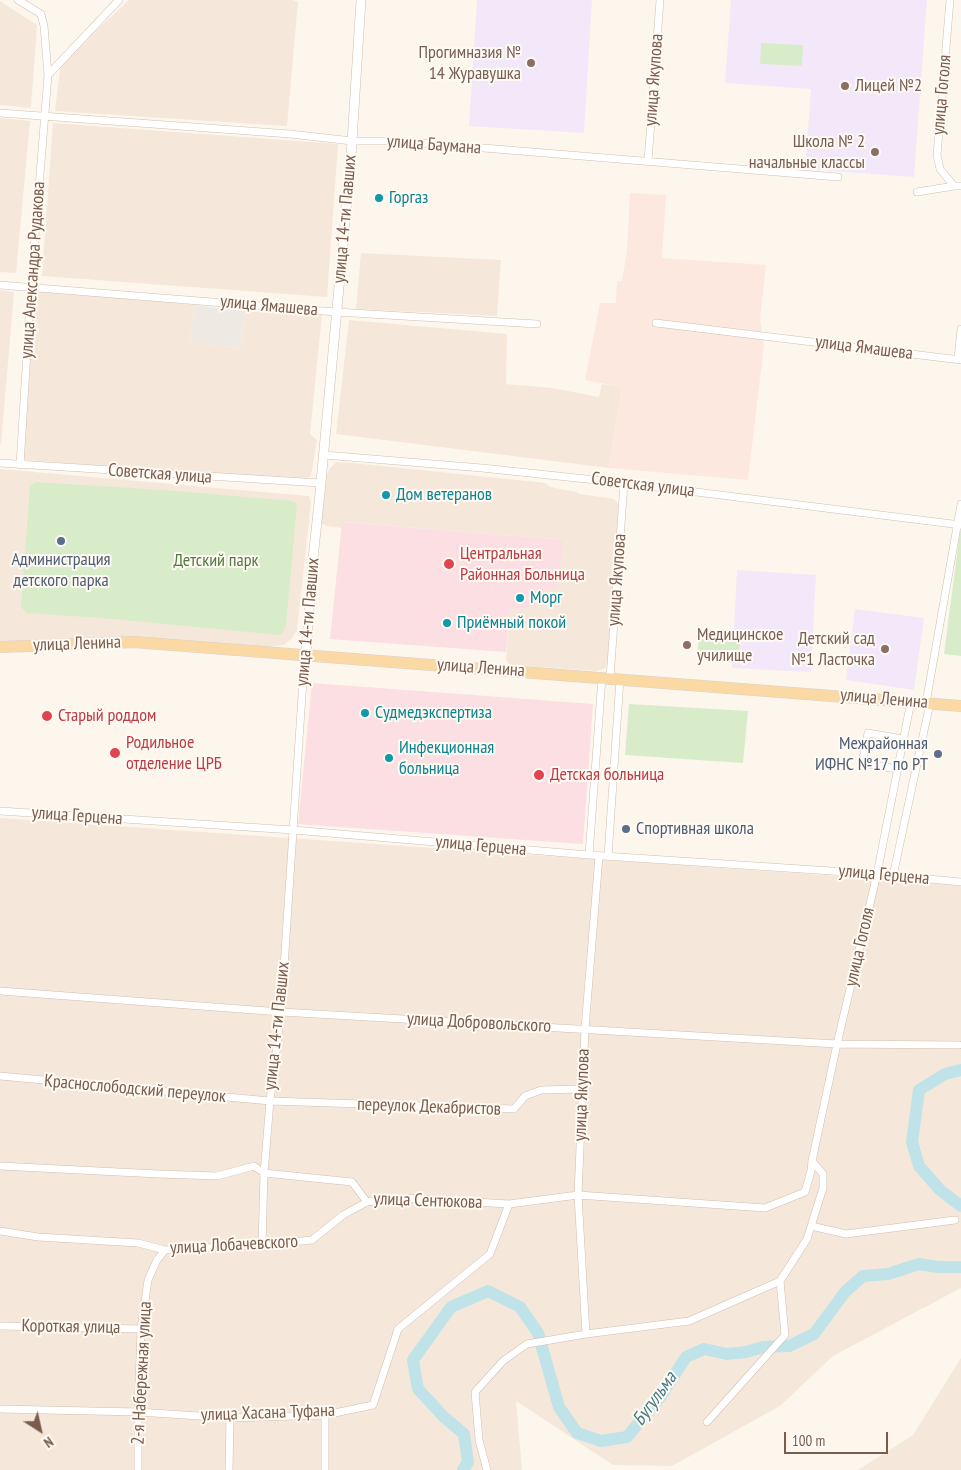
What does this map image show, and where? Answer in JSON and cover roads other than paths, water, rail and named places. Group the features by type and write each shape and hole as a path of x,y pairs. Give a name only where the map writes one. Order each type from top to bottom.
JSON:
{"main road":[{"name":"улица Ленина","path":"0,647 134,642 961,706"}],"street":[{"name":"улица Александра Рудакова","path":"18,0 41,14 44,26 48,74 31,287 20,465"},
{"path":"48,74 119,0"},
{"name":"улица 14-ти Павших","path":"262,1245 264,1173 270,1101 281,1012 302,688 352,140 361,0"},
{"name":"улица Якупова","path":"648,161 660,0"},
{"name":"улица Гоголя","path":"950,0 937,155 940,169 958,186"},
{"name":"улица Баумана","path":"0,113 352,140 397,141 838,177"},
{"path":"917,192 958,186"},
{"name":"улица Ямашева","path":"0,285 336,312 537,324"},
{"name":"улица Ямашева","path":"656,323 959,360"},
{"path":"959,360 961,329"},
{"name":"Советская улица","path":"324,455 624,482 959,524"},
{"name":"Советская улица","path":"0,463 320,484"},
{"name":"улица Якупова","path":"611,678 624,482"},
{"path":"894,876 928,703 961,504"},
{"path":"589,855 611,678"},
{"path":"608,856 611,678"},
{"name":"улица Гоголя","path":"805,1192 877,874 911,701"},
{"path":"898,769 862,763 868,733 903,739"},
{"name":"улица Герцена","path":"0,811 293,830 599,856 877,874 961,882"},
{"name":"улица Якупова","path":"586,1334 578,1196 585,1029 599,856"},
{"name":"улица Добровольского","path":"0,991 281,1012 837,1044 958,1045"},
{"name":"Краснослободский переулок","path":"0,1076 270,1101"},
{"name":"переулок Декабристов","path":"270,1101 514,1109 525,1096 541,1090 582,1089"},
{"path":"487,1470 479,1440 475,1392 503,1361 528,1344 586,1334 689,1321 780,1281 807,1239 823,1188 823,1174 812,1161"},
{"name":"улица Сентюкова","path":"0,1166 217,1176 254,1166 264,1173 352,1182 367,1202 404,1198 509,1204 578,1196 765,1208 805,1192"},
{"name":"улица Лобачевского","path":"0,1231 38,1237 138,1243 165,1250 262,1245 312,1240 343,1215 367,1202"},
{"name":"улица Хасана Туфана","path":"0,1409 138,1412 230,1418 325,1415 373,1405 398,1329 490,1254 509,1204"},
{"path":"811,1226 846,1234 955,1220"},
{"name":"2-я Набережная улица","path":"138,1470 141,1329 148,1280 157,1260 165,1250"},
{"path":"706,1422 785,1335 780,1281"},
{"name":"Короткая улица","path":"0,1326 141,1329"},
{"path":"325,1415 325,1470"},
{"path":"230,1418 230,1470"}],"waterway":[{"name":"Бугульма","path":"961,1070 945,1074 919,1090 912,1142 919,1166 940,1190 961,1206"},
{"name":"Бугульма","path":"463,1470 468,1462 464,1434 444,1417 418,1389 413,1360 451,1307 488,1291 520,1307 538,1333 559,1407 577,1433 601,1441 627,1437 661,1396 686,1357 704,1349 727,1354 746,1352 763,1347 789,1346 814,1334 845,1292 863,1276 888,1274 919,1264 938,1267 961,1267"}],"place":[{"name":"Прогимназия № 14 Журавушка","path":"531,63"},
{"name":"Лицей №2","path":"845,86"},
{"name":"Школа № 2 начальные классы","path":"875,152"},
{"name":"Горгаз","path":"379,198"},
{"name":"Дом ветеранов","path":"386,495"},
{"name":"Администрация детского парка","path":"61,541"},
{"name":"Центральная Районная Больница","path":"449,564"},
{"name":"Морг","path":"520,598"},
{"name":"Приёмный покой","path":"447,623"},
{"name":"Медицинское училище","path":"687,645"},
{"name":"Детский сад №1 Ласточка","path":"885,649"},
{"name":"Судмедэкспертиза","path":"365,713"},
{"name":"Старый роддом","path":"47,716"},
{"name":"Родильное отделение ЦРБ","path":"115,753"},
{"name":"Межрайонная ИФНС №17 по РТ","path":"938,754"},
{"name":"Инфекционная больница","path":"389,758"},
{"name":"Детская больница","path":"539,775"},
{"name":"Спортивная школа","path":"626,829"}],"park label":[{"name":"Детский парк","path":"216,561"}]}
